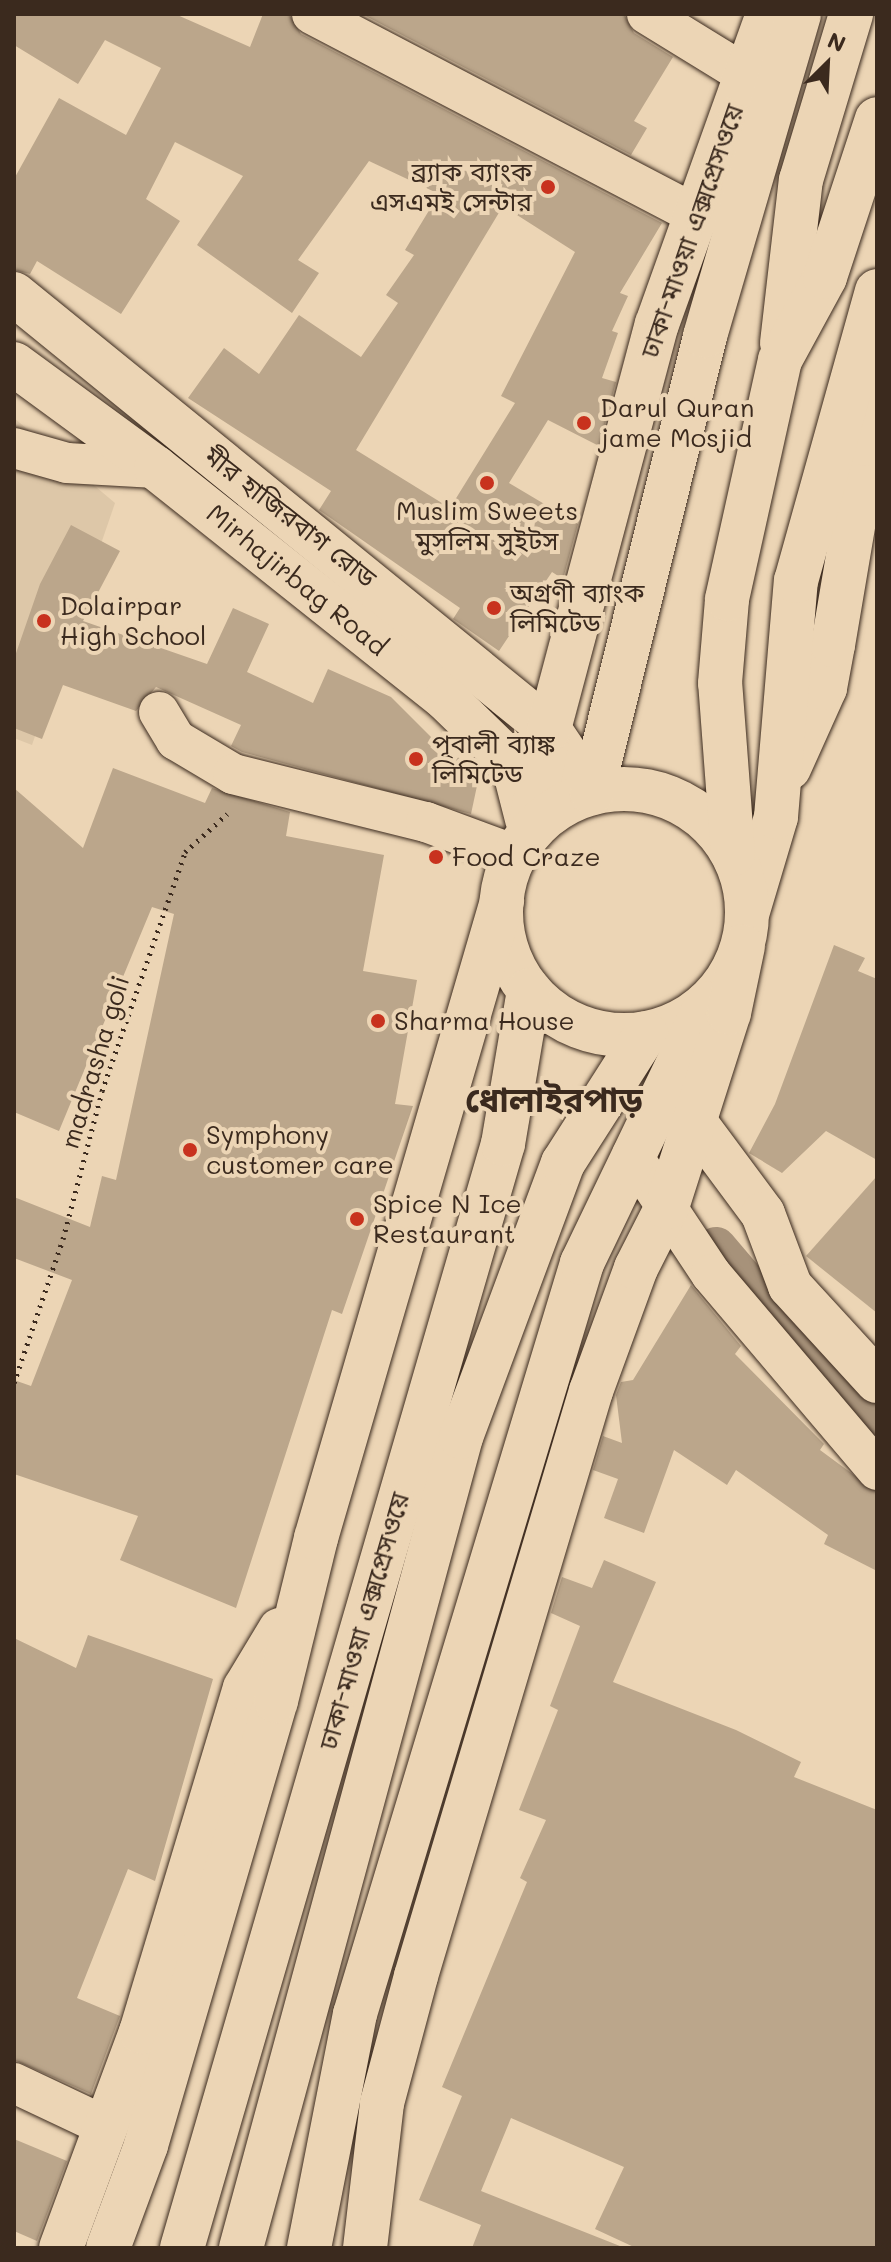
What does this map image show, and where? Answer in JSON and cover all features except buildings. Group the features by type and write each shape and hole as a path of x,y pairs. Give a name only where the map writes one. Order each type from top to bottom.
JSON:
{"main road":[{"name":"ঢাকা-মাওয়া এক্সপ্রেসওয়ে","path":"522,844 549,729 657,324 768,14"},
{"path":"592,793 705,336 799,14"},
{"path":"309,2248 355,2014 582,1263 745,928 733,854 720,683 727,599 780,360 801,180 851,14"},
{"path":"780,360 825,277 877,119"},
{"path":"365,2248 382,2103 416,1976 591,1391 636,1268 667,1207 695,1121 745,928 767,861 781,784 796,581 857,351 877,291"},
{"name":"মীর হাজিরবাগ রোড","path":"21,300 549,729 592,793"},
{"name":"Mirhajirbag Road","path":"14,364 156,468 497,744 524,793 522,844"},
{"path":"156,468 185,433"},
{"path":"108,2248 146,2145 502,901 522,844 558,807 592,793 642,790 666,796 707,821 733,854"},
{"path":"502,901 503,935 529,990 566,1020 592,1031 646,1033 707,1003"},
{"name":"ঢাকা-মাওয়া এক্সপ্রেসওয়ে","path":"182,2248 503,1144 529,990"},
{"name":"ঢাকা-মাওয়া এক্সপ্রেসওয়ে","path":"241,2248 461,1437 563,1163 646,1033"},
{"path":"668,1086 763,1214 790,1286 877,1381"},
{"path":"61,2248 107,2127 245,1688 299,1604"}],"street":[{"path":"312,14 696,215"},
{"path":"647,14 746,75"},
{"path":"14,448 67,463 156,468"},
{"path":"159,712 176,740 208,762 261,782 522,844"},
{"path":"632,1155 711,1274 877,1470"},
{"path":"14,2083 107,2127"}],"path":[{"name":"madrasha goli","path":"14,1383 63,1239 102,1091 185,852 261,782"}],"shaded area":[{"name":"Dolairpar High School","path":"14,418 115,503 32,745 14,738"}],"waterway":[{"path":"716,1248 838,1392 877,1425"}],"place":[{"name":"ব্র্যাক ব্যাংক এসএমই সেন্টার","path":"548,187"},
{"name":"Darul Quran jame Mosjid","path":"584,423"},
{"name":"Muslim Sweets মুসলিম সুইটস","path":"487,483"},
{"name":"অগ্রণী ব্যাংক লিমিটেড","path":"494,608"},
{"name":"Dolairpar High School","path":"44,621"},
{"name":"পূবালী ব্যাঙ্ক লিমিটেড","path":"416,759"},
{"name":"Food Craze","path":"436,857"},
{"name":"Sharma House","path":"378,1021"},
{"name":"Symphony customer care","path":"190,1150"},
{"name":"Spice N Ice Restaurant","path":"357,1219"}],"district":[{"name":"ধোলাইরপাড়","path":"554,1099"}]}
